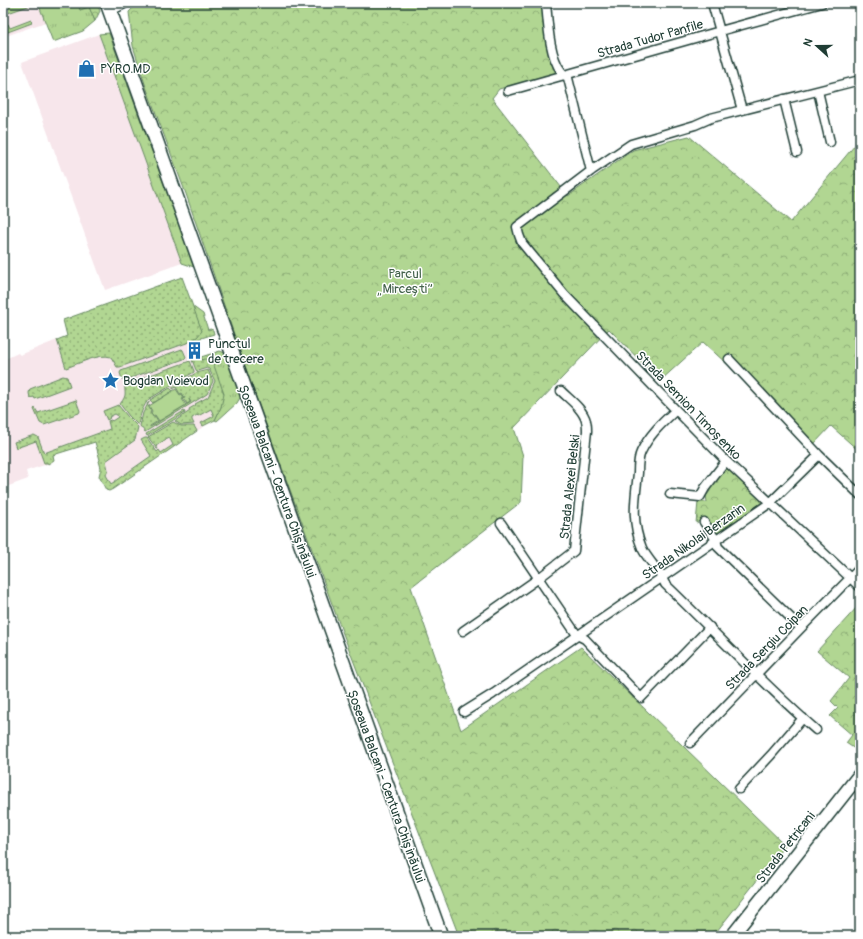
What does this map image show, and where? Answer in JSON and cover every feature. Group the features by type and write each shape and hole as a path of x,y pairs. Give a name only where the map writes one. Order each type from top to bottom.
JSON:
{"highway":[{"name":"Șoseaua Balcani - Centura Chișinăului","path":"108,6 440,936"}],"main road":[{"path":"108,6 123,3"},
{"name":"Strada Petricani","path":"732,936 860,774"}],"street":[{"path":"546,3 550,39 555,58 561,71 568,78 591,171 631,144 695,125 711,118 860,80"},
{"path":"712,3 742,110"},
{"name":"Strada Tudor Panfile","path":"508,91 822,3"},
{"path":"818,91 830,142"},
{"path":"784,99 797,152"},
{"name":"Strada Semion Timoșenko","path":"591,171 517,227 522,243 564,294 726,461 860,587"},
{"path":"729,359 860,495"},
{"name":"Strada Alexei Belski","path":"463,631 539,578 574,551 587,431 586,420 583,413 561,391"},
{"path":"676,410 653,433 640,454 634,506 635,522 641,544 665,584 756,674 816,730"},
{"name":"Strada Nikolai Berzarin","path":"464,712 493,694 770,503 820,455"},
{"path":"670,494 700,497 705,488 726,461"},
{"path":"704,522 716,540 718,547 801,628"},
{"path":"502,523 577,635 585,639 641,698 710,627"},
{"name":"Strada Sergiu Coipan","path":"690,743 860,568"},
{"path":"739,789 771,756 803,718"}],"shaded area":[{"path":"3,3 78,3 80,10 3,37"},
{"path":"99,34 182,263 105,290 22,62"},
{"path":"182,277 202,331 195,340 202,360 205,359 224,394 215,420 109,491 106,490 99,476 101,468 95,442 53,455 54,460 51,463 26,471 28,479 6,487 3,479 3,360 18,353 20,355 67,336 63,320"}],"green space":[{"path":"15,3 30,3 31,5 5,14 6,19 3,20 3,7"},
{"path":"38,3 78,3 80,10 89,6 95,21 83,31 53,42"},
{"path":"78,3 97,3 100,11 95,21 89,7 80,10"},
{"name":"Parcul „Mircești”","path":"138,3 542,3 546,29 559,72 499,89 492,98 568,196 633,150 689,136 791,222 860,139 860,452 831,426 814,444 703,342 660,381 609,329 514,428 523,456 521,502 411,587 461,730 581,647 785,845 713,936 459,936 342,631 250,381 186,194 145,84 133,46 129,12"},
{"path":"31,20 32,23 5,33 3,26 8,24 10,28"},
{"path":"109,33 194,267 182,263 99,34"},
{"path":"182,277 202,331 195,338 195,340 120,367 117,367 111,357 101,356 66,368 57,340 67,336 63,320"},
{"path":"192,306 203,314 208,330 213,330 214,334 195,340 194,338 201,331"},
{"path":"182,349 186,357 184,359 125,380 122,379 120,373 121,371"},
{"path":"220,351 225,353 241,396 237,403 217,421 215,420 221,407 212,360 202,360 201,357"},
{"path":"201,357 202,360 212,360 224,394 221,407 215,420 203,426 201,423 214,416 211,409 192,418 194,424 181,425 175,421 190,411 189,409 196,405 195,404 208,397 215,381 209,369 196,370 192,360"},
{"path":"190,361 194,372 149,399 142,411 138,425 120,404 125,396 125,384"},
{"path":"208,370 213,381 207,394 145,432 140,426 143,413 147,405 153,417 155,416 158,421 150,427 191,402 189,399 190,402 187,404 183,399 185,398 182,393 180,394 176,387 173,389 173,387 196,373"},
{"path":"63,376 67,377 70,386 35,399 34,397 30,398 30,389"},
{"path":"170,388 173,391 153,403 150,400"},
{"path":"176,389 180,395 182,394 184,398 182,399 186,405 159,421 155,415 153,416 151,413 152,411 149,406"},
{"path":"76,400 80,411 79,413 44,425 40,423 34,409 35,408 38,413"},
{"path":"118,405 138,427 135,440 106,461 108,470 106,475 111,484 151,456 141,440 147,438 157,452 159,450 161,453 173,445 169,437 156,446 157,449 148,437 173,422 181,426 194,426 197,431 109,491 106,490 99,476 101,468 95,442 53,455 54,460 48,464 44,463 36,441 16,448 14,442 34,435 38,437 44,453 110,429 108,421 112,421 118,417 115,414 107,420 103,411"},
{"path":"184,411 185,413 147,436 146,434"},
{"path":"728,469 761,500 761,503 719,533 716,533 706,518 696,523 698,502 707,502 706,496 710,491 709,486 722,470"},
{"path":"859,605 860,749 858,751 846,743 852,735 830,716 838,708 831,701 849,678 817,651"}],"place":[{"name":"PYRO.MD","path":"87,68"},
{"name":"Punctul de trecere","path":"195,350"},
{"name":"Bogdan Voievod","path":"110,380"}]}
